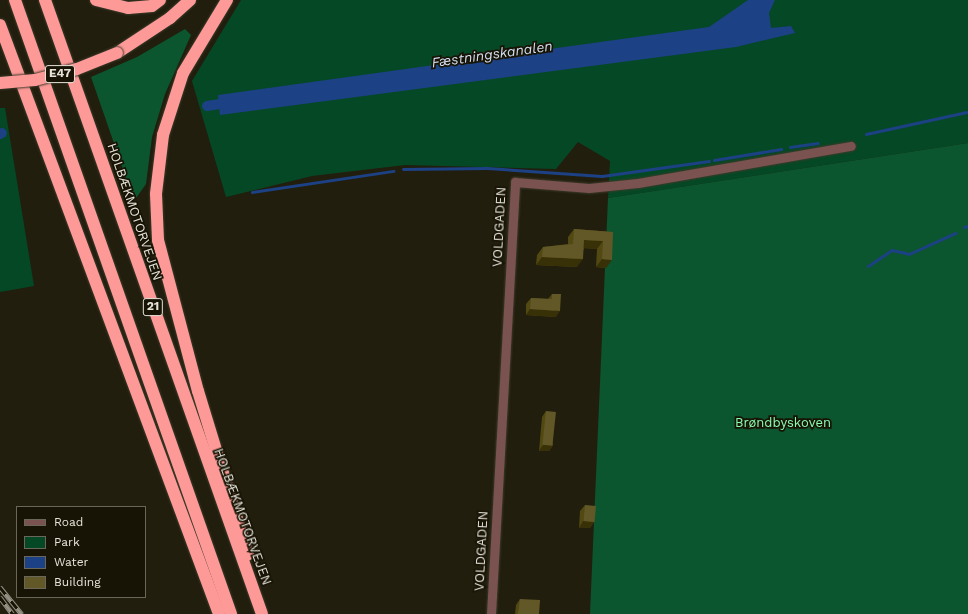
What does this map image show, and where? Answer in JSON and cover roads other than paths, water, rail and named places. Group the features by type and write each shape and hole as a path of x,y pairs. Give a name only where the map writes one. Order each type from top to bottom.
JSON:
{"highway":[{"name":"21","path":"15,0 231,614"},
{"name":"HOLBÆKMOTORVEJEN","path":"45,0 261,611"},
{"path":"96,0 128,8 152,6 160,0"},
{"name":"E47","path":"0,82 35,80 77,69 117,53 170,18 190,0"},
{"path":"226,0 183,73 163,135 156,194 158,240 198,391 244,536 261,611"},
{"path":"0,25 219,614"}],"street":[{"name":"VOLDGADEN","path":"491,614 515,182 589,188 638,183 851,146"}],"water":[{"path":"748,0 775,0 769,13 771,28 791,26 795,33 736,47 220,115 218,95 709,27"}],"waterway":[{"name":"Fæstningskanalen","path":"207,106 232,102"},
{"path":"866,134 967,112"},
{"path":"790,147 818,143"},
{"path":"714,160 781,149"},
{"path":"403,169 487,168 602,176 709,161"},
{"path":"252,192 393,171"},
{"path":"964,227 968,226"},
{"path":"868,266 892,250 909,254 955,233"}],"railway":[{"path":"0,587 22,614"},
{"path":"0,597 13,614"}],"park label":[{"name":"Brøndbyskoven","path":"783,423"}]}
